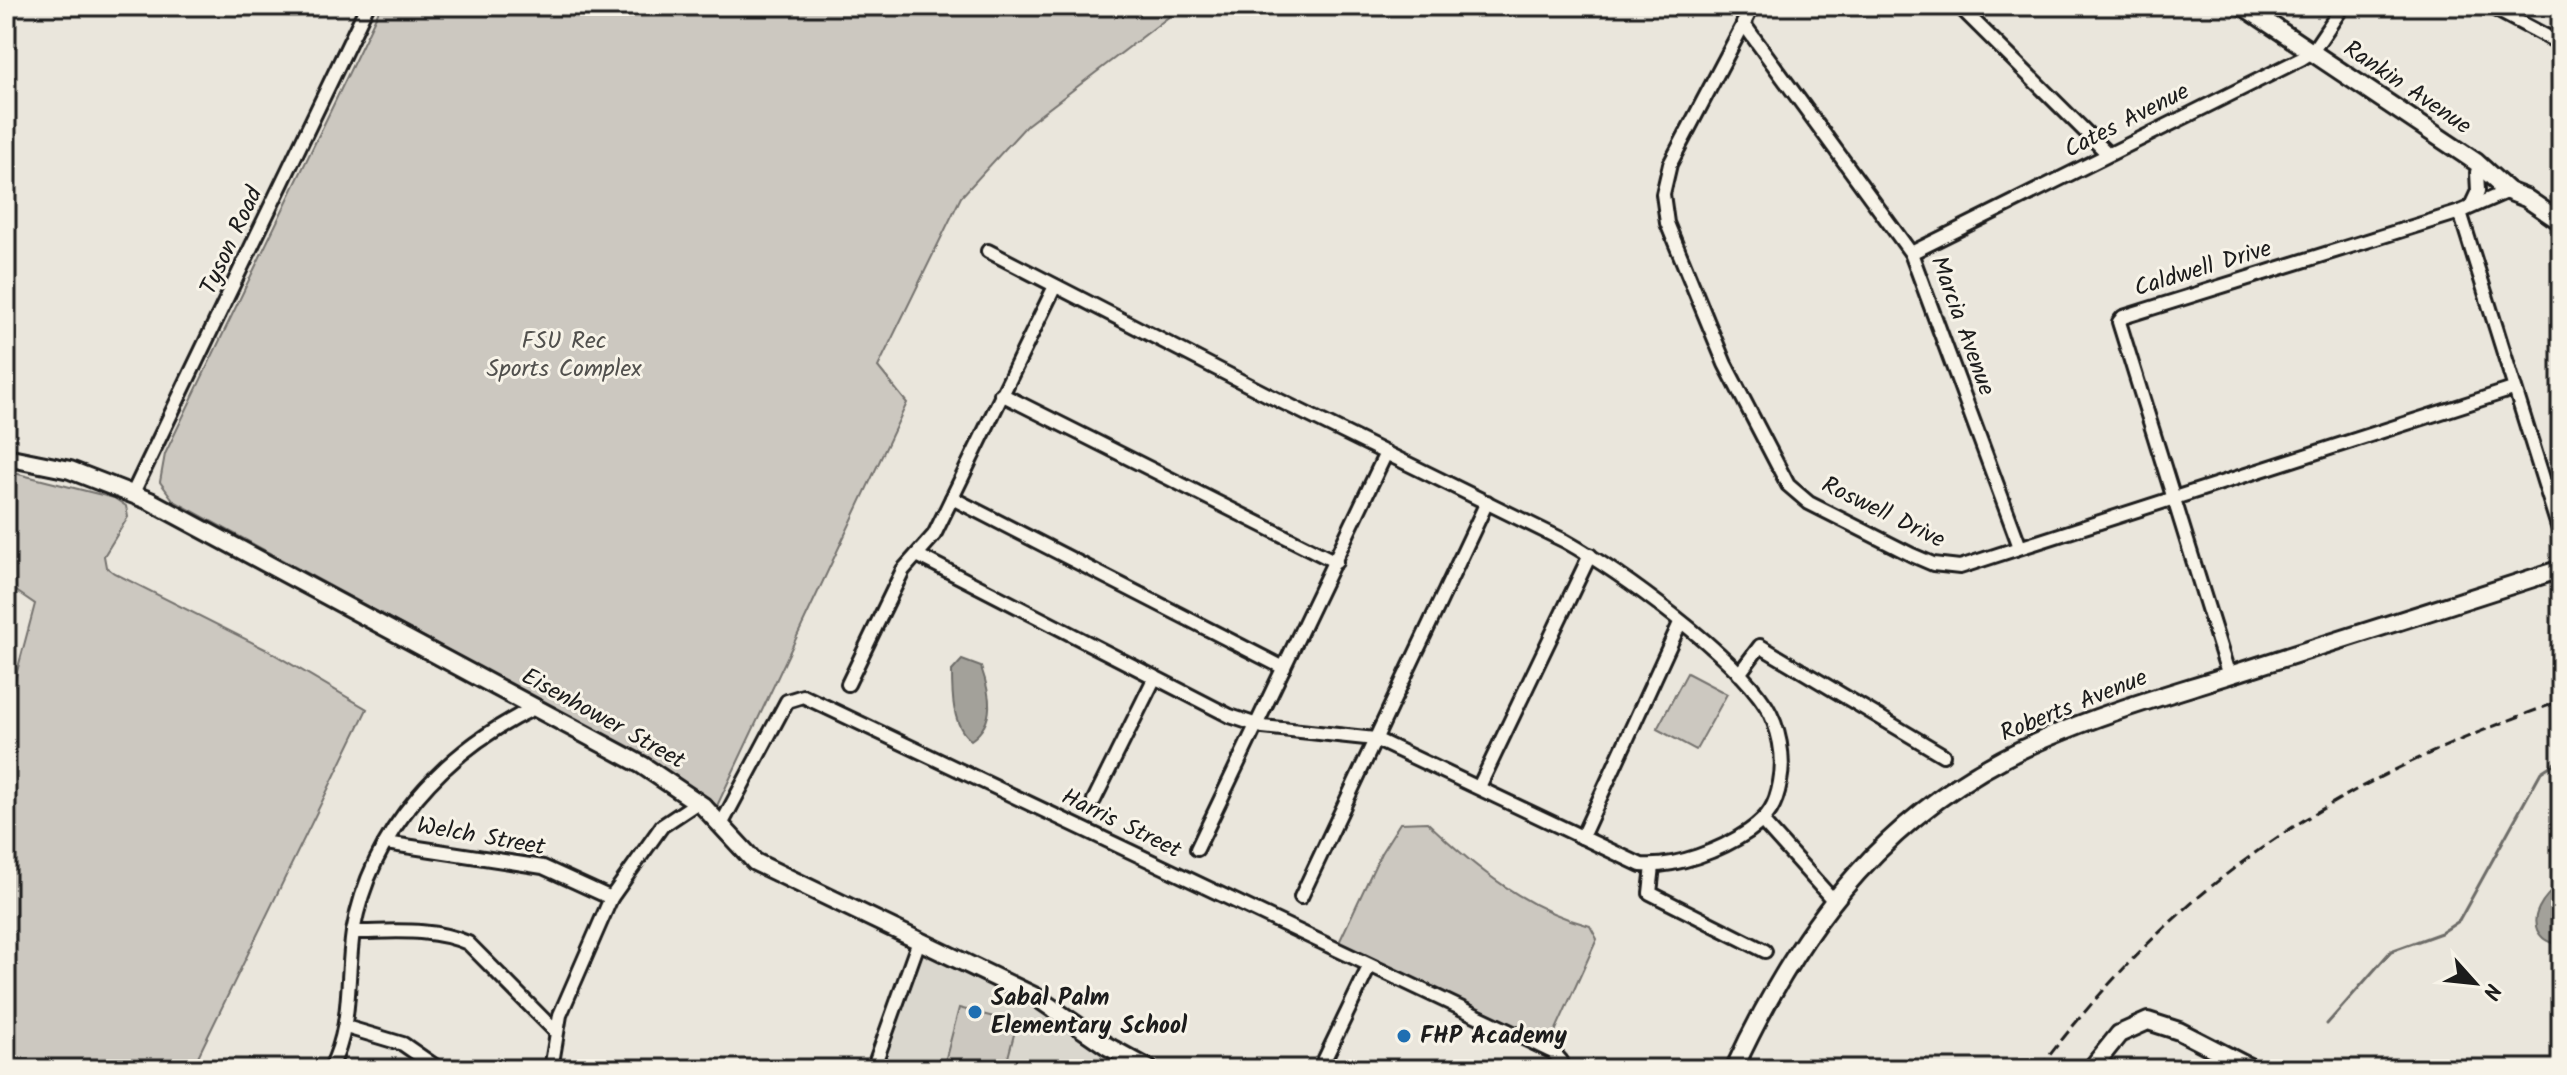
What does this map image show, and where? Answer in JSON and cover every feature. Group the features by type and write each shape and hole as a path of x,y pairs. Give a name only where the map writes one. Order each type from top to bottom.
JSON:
{"street":[{"name":"Tyson Road","path":"133,493 367,6"},
{"name":"Roswell Drive","path":"1753,6 1670,164 1663,202 1667,223 1719,350 1776,467 1788,485 1809,503 1933,564 1960,567 2172,496 2513,389"},
{"path":"1959,6 2108,154"},
{"name":"Rankin Avenue","path":"2243,6 2465,157 2508,191"},
{"name":"Cates Avenue","path":"1911,253 2312,52 2343,6"},
{"path":"2489,6 2561,44"},
{"name":"Marcia Avenue","path":"1743,23 1911,253 2020,547"},
{"name":"Rankin Avenue","path":"2465,157 2477,172 2526,198 2561,222"},
{"path":"2477,172 2478,191 2466,209 2513,389 2561,536"},
{"name":"Caldwell Drive","path":"2229,676 2121,338 2119,322 2123,317 2466,209 2508,191"},
{"path":"917,555 1257,726 1375,739 1625,858 1653,866 1700,854 1745,834 1762,821 1776,804 1781,778 1780,743 1766,706 1739,674 1680,623 1590,555 988,251"},
{"path":"848,684 903,570 934,535 1055,286"},
{"path":"1001,394 1336,562"},
{"path":"1197,849 1386,453"},
{"name":"Eisenhower Street","path":"6,457 70,470 133,493 615,749 698,802 743,853 755,862 1036,997 1107,1046 1149,1069"},
{"path":"952,498 1284,668"},
{"path":"1301,897 1487,502"},
{"path":"1479,787 1590,555"},
{"name":"Roberts Avenue","path":"1734,1069 1801,942 1833,900 1890,839 1948,792 2060,732 2561,569"},
{"path":"1582,837 1680,623"},
{"path":"1739,674 1760,646 1943,755"},
{"path":"1094,800 1155,677"},
{"name":"Harris Street","path":"721,825 787,701 803,696 1553,1052 1561,1065"},
{"path":"330,1069 346,1027 353,932 359,904 386,843 418,796 470,745 500,724 536,707"},
{"path":"551,1069 555,1031 611,898 662,826 698,802"},
{"path":"1762,821 1833,900"},
{"name":"Welch Street","path":"386,843 543,867 611,898"},
{"path":"1653,866 1650,893 1765,951"},
{"path":"353,932 422,931 449,935 468,943 555,1031"},
{"path":"873,1069 919,941"},
{"path":"1320,1069 1369,967"},
{"path":"2091,1069 2119,1034 2148,1021 2179,1031 2253,1069"},
{"path":"346,1027 403,1044 424,1064 439,1069"}],"shaded area":[{"path":"962,660 981,667 989,697 985,725 971,740 960,727 953,699 952,671"},
{"path":"2561,884 2561,947 2543,938 2538,931 2536,916 2543,901"},
{"name":"Sabal Palm Elementary School","path":"923,951 1038,1004 1135,1069 878,1069"}],"green space":[{"name":"FSU Rec Sports Complex","path":"381,6 1183,6 1027,125 961,197 878,367 907,403 716,808 656,763 174,501 160,482 165,454"},
{"path":"6,471 114,498 126,506 128,517 104,556 106,567 267,650 367,709 192,1069 6,1069 6,713 35,604 6,584"},
{"path":"1687,673 1727,694 1696,750 1657,729"},
{"path":"1427,822 1502,885 1544,909 1590,926 1597,939 1550,1043 1336,949 1381,853 1400,823"},
{"path":"959,1008 1017,1023 1005,1069 943,1069"}],"waterway":[{"path":"2327,1024 2391,951 2441,933 2459,921 2541,772 2561,759"}],"railway":[{"path":"2039,1069 2094,1001 2151,941 2209,889 2270,843 2334,802 2404,765 2561,701"}],"place":[{"name":"Sabal Palm Elementary School","path":"975,1012"},
{"name":"FHP Academy","path":"1404,1036"}]}
